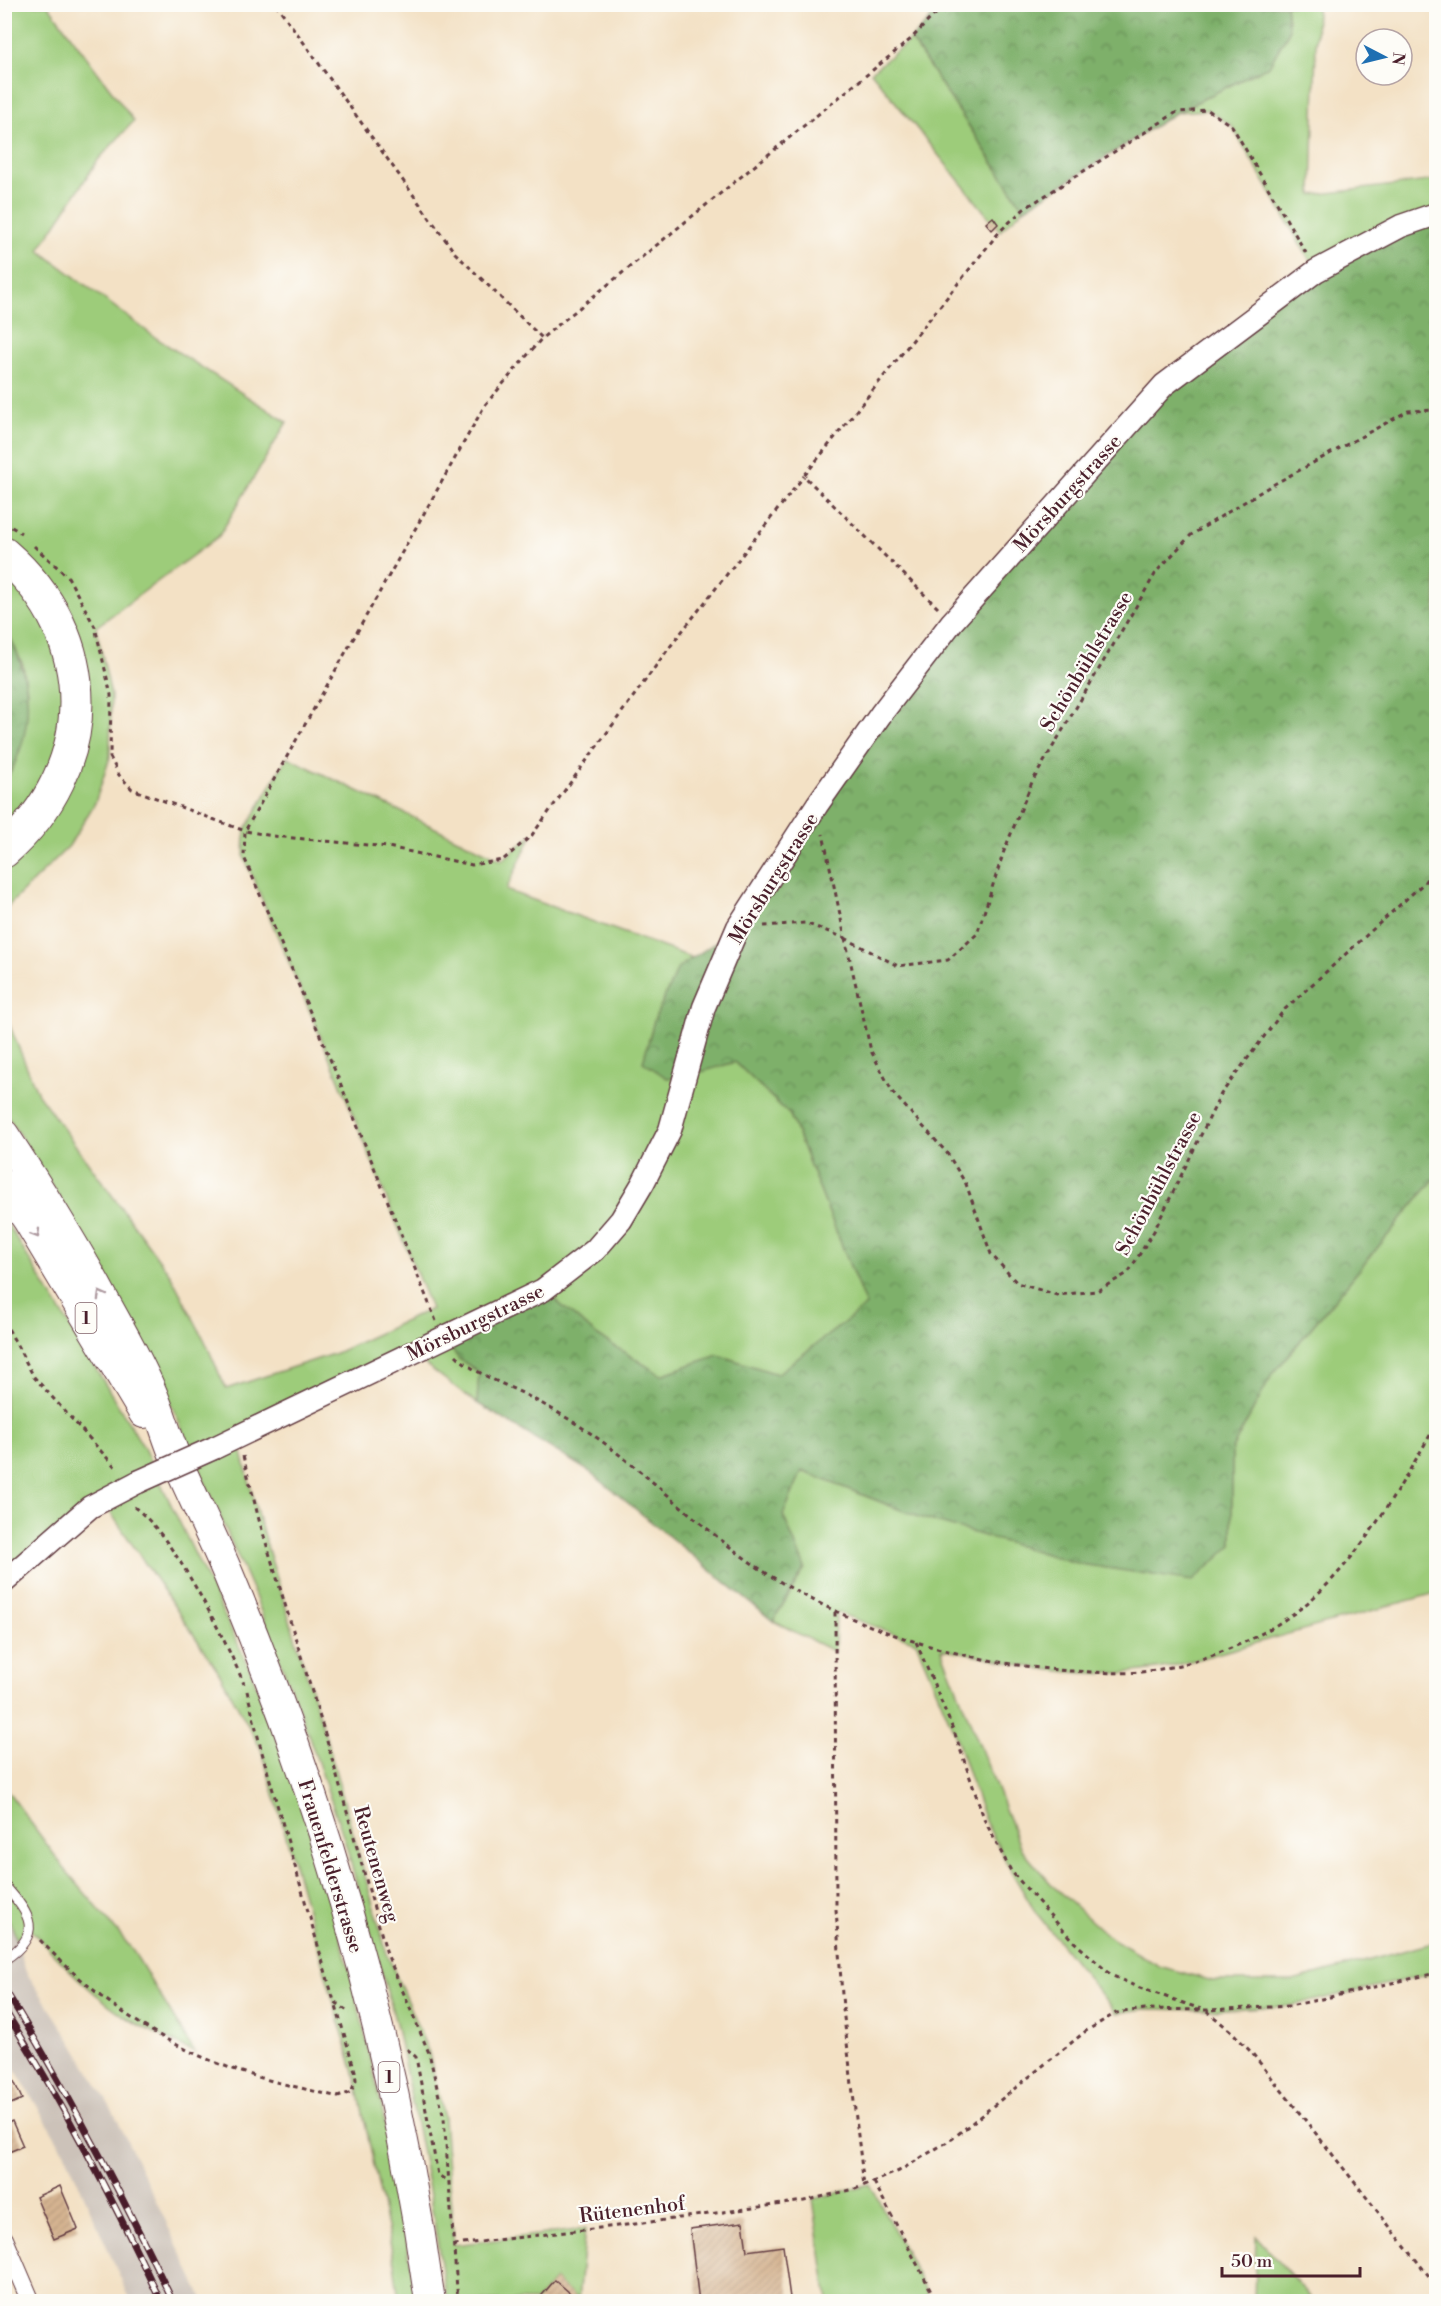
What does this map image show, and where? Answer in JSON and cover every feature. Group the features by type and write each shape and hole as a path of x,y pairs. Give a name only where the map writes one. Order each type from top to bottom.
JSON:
{"highway":[{"path":"4,851 39,815 60,779 73,739 77,699 72,662 54,613 32,580 19,543"},
{"path":"4,580 28,608 45,642 55,678 56,705 52,743 41,774 25,801 4,823"}],"main road":[{"name":"Frauenfelderstrasse","path":"4,1135 65,1228 130,1346 152,1392 171,1449 229,1576 278,1702 332,1856 359,1953 405,2147 430,2301"},
{"name":"Frauenfelderstrasse","path":"4,1185 28,1220 135,1402 171,1449"}],"street":[{"name":"Mörsburgstrasse","path":"4,1582 80,1515 102,1500 543,1290 595,1250 621,1220 670,1130 704,1007 738,927 817,805 881,714 952,622 1164,385 1316,271 1401,226 1437,214"},
{"path":"4,2239 31,2301"}],"lane":[{"path":"4,1885 24,1910 29,1929 23,1947 4,1960"}],"path":[{"path":"276,4 455,253 542,338"},
{"path":"929,4 934,15"},
{"path":"968,4 934,15 911,39 542,338 485,405 245,831 244,857 339,1080 443,1339 459,1359 472,1369 544,1405 606,1444 739,1554 836,1612 916,1642 1035,1667 1110,1673 1155,1670 1223,1650 1281,1621 1321,1590 1357,1548 1384,1511 1437,1425"},
{"path":"4,522 19,543 68,577 95,627 111,695 110,757 119,775 132,789 245,831 273,836 388,847 472,865 502,860 532,835 669,648 804,476 1000,231 1024,209 1177,112 1208,110 1232,126 1316,271"},
{"name":"Schönbühlstrasse","path":"738,927 805,923 845,938 898,966 948,960 977,934 1004,851 1032,782 1156,571 1191,535 1267,488 1408,411 1437,410"},
{"path":"804,476 952,622"},
{"name":"Schönbühlstrasse","path":"817,805 871,1051 893,1093 947,1154 966,1184 991,1254 1017,1283 1058,1295 1097,1291 1128,1273 1154,1231 1221,1094 1284,1010 1425,883 1437,864"},
{"path":"4,1321 34,1377 135,1483"},
{"name":"Reutenenweg","path":"238,1437 261,1528 325,1734 387,1954 429,2053 444,2118 447,2181 458,2301"},
{"path":"138,1509 154,1526 184,1569 227,1646 247,1691"},
{"path":"836,1612 836,1909 844,2020 864,2186"},
{"path":"916,1642 955,1734 985,1821 1011,1871 1057,1925 1111,1974 1137,1987 1206,2010 1233,2033 1252,2053 1437,2285"},
{"path":"29,1929 88,1986 136,2023 195,2053 245,2073 338,2097 351,2092 356,2080 355,2071 261,1749 242,1667"},
{"name":"Rütenenhof","path":"454,2245 643,2223 813,2199 864,2186 899,2171 952,2139 1102,2020 1130,2010 1158,2008 1206,2010 1290,2006 1437,1973"},
{"path":"334,2001 356,2018"},
{"path":"406,2048 416,2057 438,2175 447,2181"},
{"path":"874,2182 937,2301"}],"shaded area":[{"path":"5,1917 12,1926 26,1972 72,2042 114,2113 204,2301 131,2301 65,2153 5,2052"}],"green space":[{"path":"5,5 48,5 134,121 98,160 39,250 156,338 287,422 219,536 96,627 111,695 110,757 95,803 69,846 5,909 4,782 14,766 27,691 23,665 4,626"},
{"path":"968,5 1286,5 1289,31 1269,66 1177,112 1024,209 911,39 934,15"},
{"path":"1286,5 1317,5 1312,195 1436,180 1436,214 1316,271 1232,126 1208,110 1177,112 1269,66 1289,31"},
{"path":"911,39 1024,209 1000,231 871,72"},
{"path":"1436,214 1436,1177 1272,1375 1232,1449 1232,1545 1193,1581 1080,1564 919,1517 802,1471 783,1515 805,1568 773,1621 590,1472 477,1403 479,1372 459,1359 443,1339 543,1290 598,1336 661,1375 718,1355 777,1374 866,1306 790,1115 735,1062 687,1076 667,1078 643,1062 654,1020 678,968 738,927 881,714 1164,385 1316,271"},
{"path":"4,626 21,665 26,684 27,704 22,743 5,782"},
{"path":"287,757 502,860 532,835 506,890 693,958 678,968 687,1076 735,1062 790,1115 866,1306 777,1374 718,1355 661,1375 598,1336 543,1291 459,1359 479,1372 477,1403 411,1354 238,1437 259,1520 325,1734 387,1954 429,2053 444,2118 454,2245 585,2229 578,2300 555,2280 536,2301 447,2301 428,2184 397,2027 343,1835 304,1722 255,1596 174,1411 61,1200 5,1112 4,1012 38,1094 171,1276 205,1341 226,1389 336,1353 431,1309 339,1080 244,857 245,831"},
{"path":"1436,1177 1436,1593 1173,1666 1138,1672 1084,1673 1048,1670 941,1649 1021,1849 1053,1886 1108,1936 1159,1966 1213,1981 1293,1981 1436,1942 1436,1973 1290,2006 1206,2010 1145,2009 1116,2013 1034,1910 1011,1871 985,1821 955,1734 916,1642 836,1612 835,1652 773,1621 805,1568 783,1515 802,1471 919,1517 1232,1545 1232,1449 1272,1375"},
{"path":"4,1218 143,1446 250,1669 307,1819 352,1979 382,2108 416,2301 399,2301 393,2256 356,2080 261,1749 217,1669 102,1500 5,1582"},
{"path":"4,1786 64,1868 132,1949 195,2053 137,2024 107,2004 54,1955 30,1929 20,1950 12,1926 5,1917"},
{"path":"870,2184 931,2301 828,2301 813,2199"},
{"path":"1256,2236 1314,2301 1254,2301"}],"building":[{"path":"993,217 998,224 992,230 986,223"},
{"path":"4,2059 22,2099 4,2107"},
{"path":"12,2121 23,2146 4,2154 4,2125"},
{"path":"60,2186 78,2229 54,2239 36,2197"},
{"path":"743,2222 747,2251 783,2246 790,2298 766,2302 699,2302 690,2229"},
{"path":"555,2280 578,2300 577,2302 536,2302"}],"railway":[{"path":"4,1988 93,2143 173,2302"},
{"path":"4,2009 87,2153 161,2302"}]}
